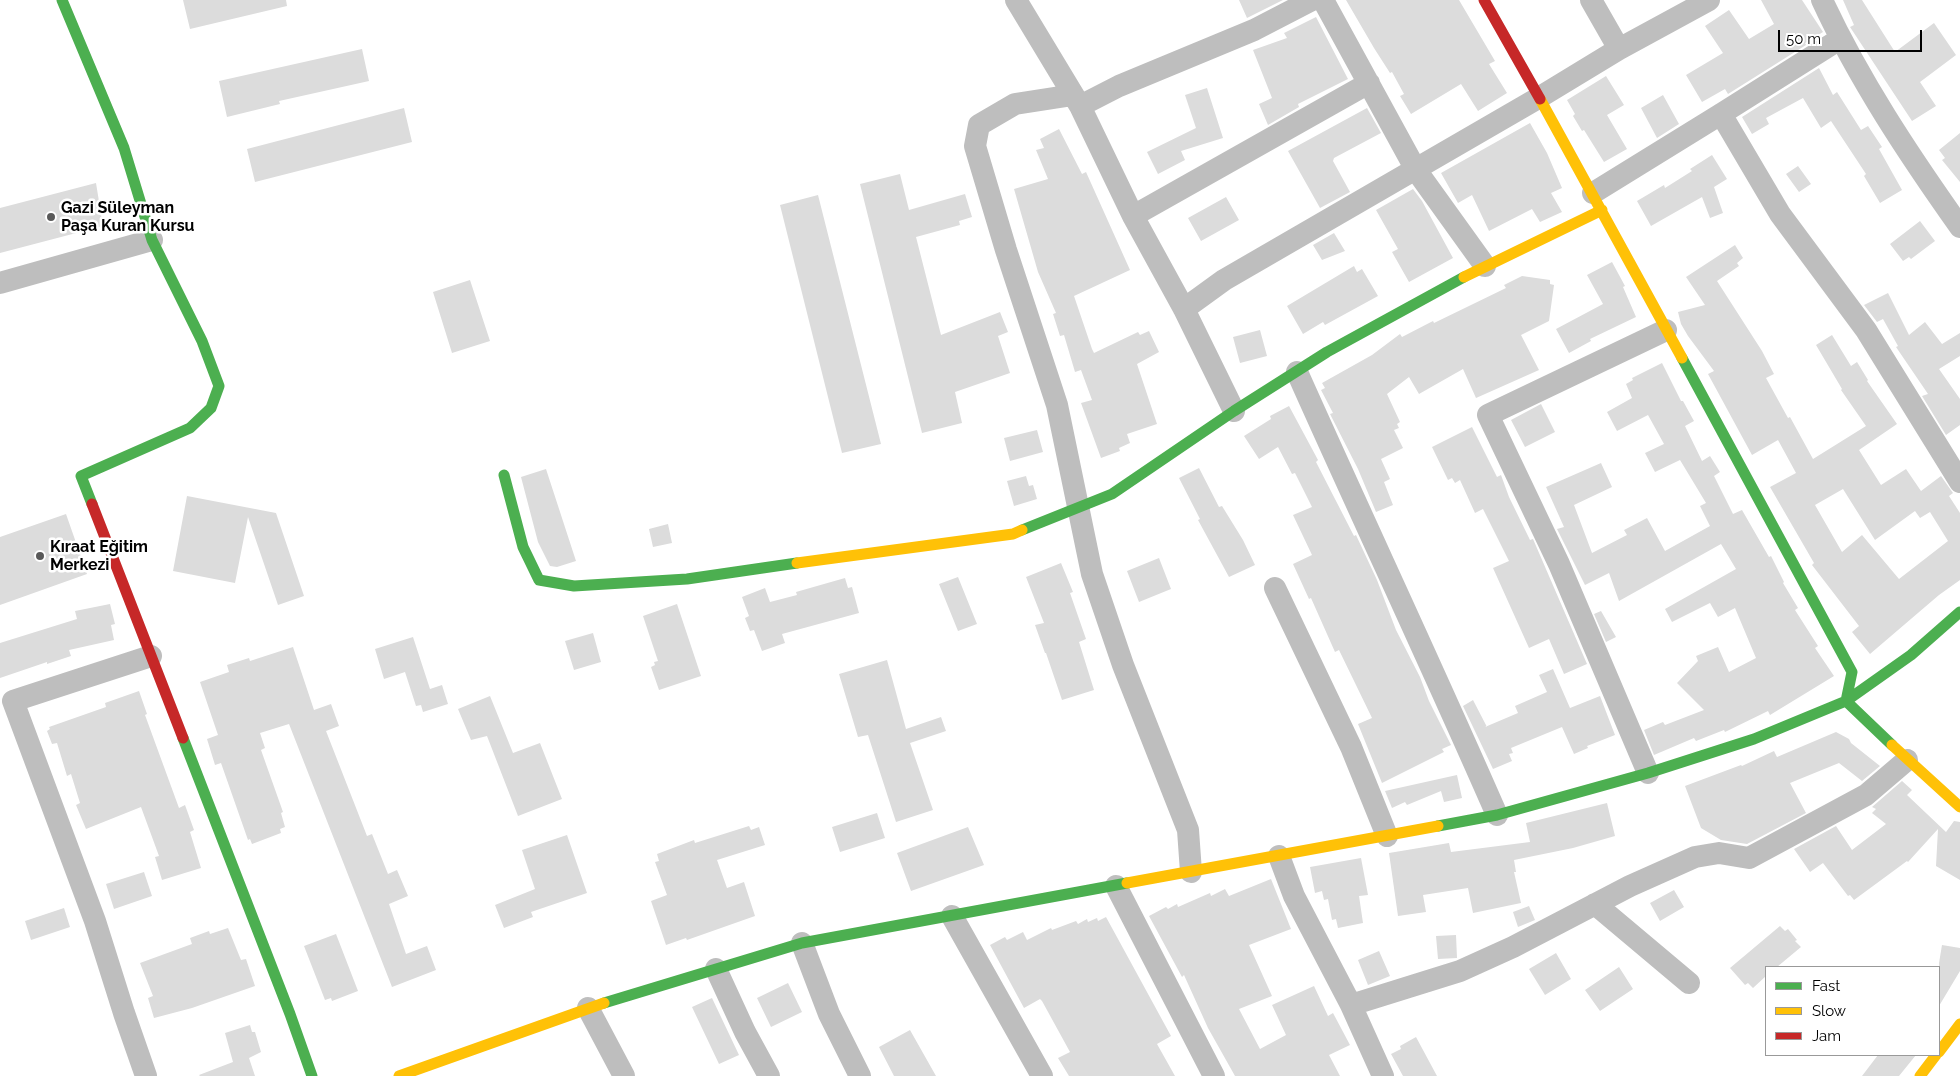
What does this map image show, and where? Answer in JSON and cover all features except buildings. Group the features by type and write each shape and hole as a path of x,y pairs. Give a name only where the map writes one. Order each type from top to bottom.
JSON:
{"street":[{"path":"62,0 124,148 152,240 202,341 219,386 211,408 190,428 81,476 290,1014 312,1076"},
{"path":"1016,0 1077,100 1133,216 1184,309 1234,411"},
{"path":"1192,872 1188,830 1123,665 1092,574 1056,405 974,146 979,125 1015,104 1077,100 1119,86 1254,30 1312,0"},
{"path":"1323,0 1416,170 1485,266"},
{"path":"1484,0 1597,201 1778,540 1852,672 1846,700"},
{"path":"1591,0 1619,49"},
{"path":"1184,309 1224,280 1416,170 1619,49 1709,0"},
{"path":"1822,0 1840,39 1918,167 1960,227"},
{"path":"504,475 523,547 539,580 574,586 687,579 1013,534 1112,494 1234,411 1327,352 1485,266 1597,201 1721,114 1840,39"},
{"path":"1133,216 1368,82"},
{"path":"1721,114 1780,214 1866,330 1960,482"},
{"path":"0,283 152,240"},
{"path":"1648,773 1560,564 1488,416 1666,330"},
{"path":"1297,372 1497,815"},
{"path":"1274,588 1351,747 1387,836"},
{"path":"399,1076 588,1008 802,943 1497,815 1648,773 1754,739 1846,700 1911,655 1960,612"},
{"path":"146,1076 95,921 13,701 151,656"},
{"path":"1846,700 1907,760 1960,807"},
{"path":"1351,1005 1460,970 1513,947 1630,886 1695,858 1719,853 1749,858 1866,795 1907,760"},
{"path":"1279,856 1294,896 1351,1005 1383,1076"},
{"path":"1116,886 1214,1076"},
{"path":"1595,904 1689,983"},
{"path":"952,916 1042,1076"},
{"path":"802,943 829,1014 860,1076"},
{"path":"716,969 769,1076"},
{"path":"588,1008 624,1076"},
{"path":"1940,1051 1960,1024"},
{"path":"1920,1076 1935,1056"}],"traffic: fast":[{"path":"62,0 124,148 152,240 202,341 219,386 211,408 190,428 81,476 92,504"},
{"path":"1022,530 1112,494 1234,411 1327,352 1464,277"},
{"path":"1682,358 1852,672 1846,701 1911,655 1960,612"},
{"path":"504,475 523,547 539,580 574,586 687,579 797,563"},
{"path":"1438,826 1497,815 1648,773 1754,739 1846,701 1892,745"},
{"path":"183,738 290,1014 312,1076"},
{"path":"604,1003 802,943 1127,883"}],"traffic: slow":[{"path":"1540,99 1682,358"},
{"path":"1464,277 1602,210"},
{"path":"797,563 1013,534 1022,530"},
{"path":"1892,745 1960,807"},
{"path":"1127,883 1438,826"},
{"path":"399,1076 604,1003"},
{"path":"1940,1051 1960,1024"},
{"path":"1920,1076 1935,1056"}],"traffic: jam":[{"path":"1484,0 1540,99"},
{"path":"92,504 183,738"}],"place":[{"name":"Gazi Süleyman Paşa Kuran Kursu","path":"51,217"},
{"name":"Kıraat Eğitim Merkezi","path":"40,556"}]}
